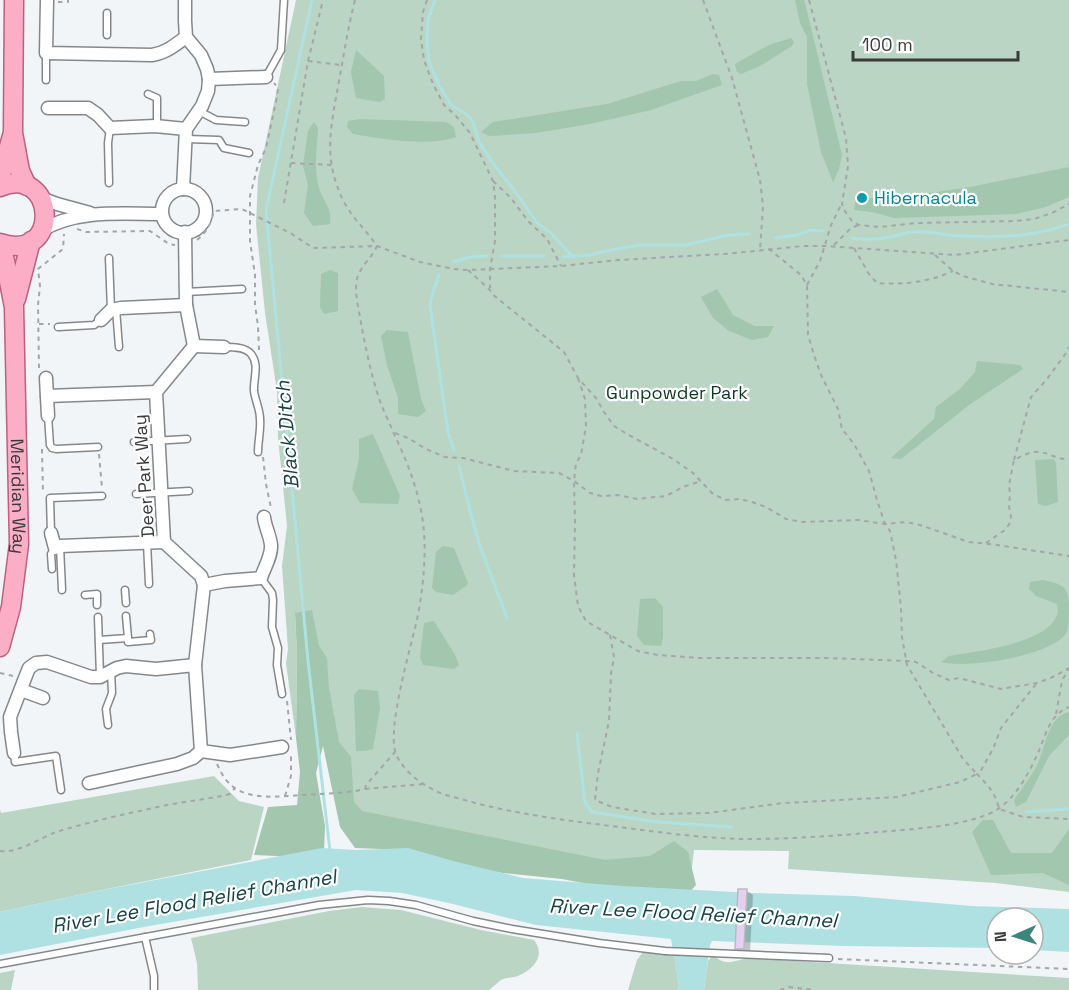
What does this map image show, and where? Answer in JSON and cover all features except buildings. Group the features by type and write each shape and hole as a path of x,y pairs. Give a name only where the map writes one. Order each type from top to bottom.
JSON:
{"main road":[{"path":"14,0 13,133 20,171 27,186"},
{"path":"0,178 13,133"},
{"path":"0,186 16,183 27,186 41,198"},
{"name":"Meridian Way","path":"14,307 36,236 45,221 46,212 41,198"},
{"path":"0,244 18,246 36,236"},
{"name":"Meridian Way","path":"0,244 14,307 19,544 10,607 0,647"}],"street":[{"path":"46,0 46,53 107,50 152,56 172,48 186,37"},
{"path":"183,189 186,134 208,91 209,79 201,55 186,37 185,0"},
{"path":"209,79 270,77"},
{"path":"48,108 88,108 110,128 157,126 186,134"},
{"path":"183,189 192,190 199,195 206,210 200,225 184,232 170,227 162,213 167,196 183,189"},
{"path":"41,198 94,214"},
{"path":"36,236 54,223 94,214 162,213"},
{"path":"184,232 186,298 194,346 224,347"},
{"path":"101,320 113,310 186,298"},
{"name":"Deer Park Way","path":"194,346 156,392 164,542 201,576 204,585"},
{"path":"46,378 48,416"},
{"path":"47,396 156,392"},
{"path":"201,751 195,665 204,585 261,578 272,548 266,529 268,513"},
{"path":"51,533 58,547 164,542"},
{"path":"14,753 10,717 29,668 36,663 47,662 82,675 99,677 111,670 126,666 156,669 195,665"},
{"path":"23,684 43,698"},
{"path":"201,751 238,754 288,749"},
{"path":"89,783 177,764 193,758 201,751"}],"lane":[{"path":"270,77 281,50 284,0"},
{"path":"107,13 107,35"},
{"path":"46,53 46,80"},
{"path":"148,94 157,98 157,126"},
{"path":"199,111 216,120 246,122"},
{"path":"109,183 110,128"},
{"path":"186,134 219,140 224,148 249,153"},
{"path":"109,258 113,310 119,347"},
{"path":"186,298 242,289"},
{"path":"58,327 94,325 101,320"},
{"path":"224,347 246,350 251,353 256,365 254,389 260,421 260,451"},
{"path":"48,416 52,448 98,447"},
{"path":"134,442 187,439"},
{"path":"136,494 189,491"},
{"path":"51,533 50,498 102,496"},
{"path":"147,543 149,584"},
{"path":"52,569 51,554 58,547"},
{"path":"58,547 62,590"},
{"path":"261,578 272,593 272,627 278,648 277,665 284,694"},
{"path":"125,590 126,603"},
{"path":"85,595 97,594 97,605"},
{"path":"126,616 128,642 151,640 150,634"},
{"path":"98,618 99,677"},
{"path":"99,640 128,638"},
{"path":"108,725 106,709 112,693 111,670"},
{"path":"14,753 15,762 56,756 61,790"},
{"path":"0,964 319,905 368,900 416,905 472,921 598,943 665,951 829,958"},
{"path":"145,937 154,976 154,990"}],"path":[{"path":"284,203 308,61 323,0"},
{"path":"355,0 348,27 329,139 337,185 350,213 377,246"},
{"path":"427,0 423,12 421,39 424,60 444,105 470,133 493,181 495,241 490,269 490,290"},
{"path":"703,0 732,78 760,180 763,207 760,249"},
{"path":"808,0 846,138 848,166 842,204 831,225 820,261 807,285 808,335 821,375 838,409 842,429 854,444 869,471 885,524 890,531 896,560 902,636 910,672 963,759 988,785 996,797 999,809"},
{"path":"308,61 342,65"},
{"path":"260,357 255,305 255,275 250,241 250,196 258,165 266,148 279,88 270,77"},
{"path":"291,163 332,165"},
{"path":"493,181 511,198 528,221 547,238 561,266"},
{"path":"842,204 852,221 859,225 879,227 1034,219 1069,204"},
{"path":"191,245 207,231 214,211 242,209 292,234 313,248 377,246 420,262 468,270 561,266 803,246 955,255 1069,240"},
{"path":"833,247 851,228 859,225"},
{"path":"75,229 86,232 150,231 169,244 178,246"},
{"path":"377,246 358,275 356,295 373,377 381,405 406,459 416,489 423,516 425,540 423,586 395,722 395,752 405,769 424,784 450,796 516,813 661,832 746,839 852,834 948,825 980,817 999,809 1021,786 1050,723 1063,709 1069,707"},
{"path":"854,248 877,283 898,284 941,277 953,271"},
{"path":"769,249 801,275 807,285"},
{"path":"935,255 953,271 963,276 992,284 1069,292"},
{"path":"468,270 519,317 564,351 579,378 597,398 614,426 673,459 693,473 712,493 725,500 740,500 766,507 786,519 802,522 858,520 885,524 906,522 969,542 1069,556"},
{"path":"986,543 1005,530 1010,523 1009,485 1031,397 1047,379 1069,347"},
{"path":"579,378 585,399 586,426 581,455 576,463 574,481 574,575 578,606 585,621 638,651 658,655 699,658 826,657 906,661 916,663 949,680 959,678 1001,690 1037,683 1069,668"},
{"path":"394,433 445,456 463,458 514,471 559,473 590,493 600,496 618,495 637,499 666,496 701,481"},
{"path":"98,447 102,496"},
{"path":"260,451 268,513"},
{"path":"1014,460 1025,454 1040,452 1061,460 1069,459"},
{"path":"610,635 614,657 609,721 595,800 612,807 657,814 709,813 783,803 897,797 960,782 980,772 993,749 1001,728 1037,683"},
{"path":"1056,715 1062,681 1069,668"},
{"path":"0,673 23,684"},
{"path":"284,694 289,707 288,749 291,776 285,796"},
{"path":"365,789 395,752"},
{"path":"217,754 217,763 226,780 235,788 251,794 285,796 348,793 365,789 424,784"},
{"path":"0,851 13,850 54,833 91,823 168,805 231,794 235,788"},
{"path":"999,809 1023,817 1069,819"},
{"path":"829,958 1069,969"},
{"path":"780,990 789,987 815,990"}],"green space":[{"name":"Gunpowder Park","path":"296,0 1069,0 1069,892 996,883 788,869 789,851 694,850 691,876 341,820 303,612 295,614 296,738 286,663 288,649 282,566 287,526 278,438 277,391 265,313 256,224 258,178"},
{"path":"795,0 804,0 805,3 842,155 833,182 821,152 807,84 807,37 800,23"},
{"path":"791,38 794,42 792,46 760,66 741,74 737,72 735,64 769,45"},
{"path":"356,50 384,76 385,99 380,102 356,98 351,72"},
{"path":"713,74 719,75 722,85 651,110 536,133 489,136 481,132 493,122 607,104 681,81 696,81"},
{"path":"360,119 446,122 454,127 456,137 419,142 353,134 347,127 348,121"},
{"path":"314,122 318,128 316,163 318,184 330,213 330,224 313,226 304,213 308,185 303,166 308,131"},
{"path":"1069,167 1069,197 1046,207 1016,214 894,218 854,210 856,197 889,199 970,187"},
{"path":"330,270 338,273 338,311 324,314 320,307 321,274"},
{"path":"717,289 733,315 755,326 774,326 768,337 752,340 729,331 713,318 701,297"},
{"path":"387,330 408,332 421,399 426,411 418,417 398,414 398,398 387,365 381,336"},
{"path":"977,361 1020,365 1023,369 969,405 901,459 891,458 934,419 936,407 960,389 975,372"},
{"path":"373,434 400,496 398,504 360,503 352,489 359,459 359,439"},
{"path":"1054,459 1058,502 1046,506 1038,504 1035,460"},
{"path":"443,546 454,548 468,583 453,595 436,592 432,588 436,552"},
{"path":"1043,580 1059,584 1065,589 1069,598 1068,629 1059,640 1045,648 1008,659 970,664 941,662 949,656 1016,643 1048,628 1056,617 1057,604 1036,596 1029,589 1030,582"},
{"path":"655,598 663,607 661,646 644,645 637,636 640,599"},
{"path":"312,610 319,646 327,658 329,688 339,742 351,757 354,802 362,811 605,860 650,856 674,841 688,852 696,885 686,896 484,871 407,850 355,848 340,827 323,746 316,773 325,826 324,854 300,857 254,855 268,807 297,805 300,772 296,738 295,613"},
{"path":"434,621 455,655 459,665 454,669 423,665 420,657 424,623"},
{"path":"359,689 378,691 380,708 373,749 365,751 356,751 354,695"},
{"path":"1069,712 1069,735 1049,756 1026,802 1016,807 1014,800 1036,768 1052,725 1056,719"},
{"path":"214,776 239,801 264,807 251,860 0,912 0,809 1,813"},
{"path":"983,820 993,820 1011,853 1052,853 1069,829 1069,885 1043,873 991,875 972,832"},
{"path":"362,907 401,910 481,930 534,940 539,955 534,965 526,972 501,980 489,990 198,990 197,963 191,938 329,911"},
{"path":"643,952 674,955 679,985 677,990 628,990 637,960"},
{"path":"713,955 721,961 729,962 747,958 1069,978 1069,990 704,990 708,961"},
{"path":"15,970 11,990 0,990 0,973"}],"water":[{"name":"River Lee Flood Relief Channel","path":"322,848 356,850 408,848 523,878 623,886 854,896 985,906 985,948 712,941 704,990 677,990 679,985 671,939 536,925 402,893 356,890 0,955 0,912"},
{"path":"1045,908 1069,909 1069,952 1045,951"}],"waterway":[{"name":"Black Ditch","path":"312,0 266,210 308,661 330,851"},
{"path":"435,0 428,20 427,41 429,62 440,87 451,105 468,115 473,122 479,142 537,223 550,232 574,257"},
{"path":"852,238 875,239 909,232 963,236 1010,236 1041,232 1069,224"},
{"path":"775,238 797,235 810,230 823,231"},
{"path":"563,257 589,255 640,245 686,245 728,235 749,234"},
{"path":"453,262 470,257 486,256"},
{"path":"501,256 544,256"},
{"path":"439,275 430,305 448,433 454,450"},
{"path":"459,466 480,546 507,618"},
{"path":"577,733 585,803 592,812 658,822 732,827"},
{"path":"1026,812 1069,809"}],"place":[{"name":"Hibernacula","path":"862,198"}]}
